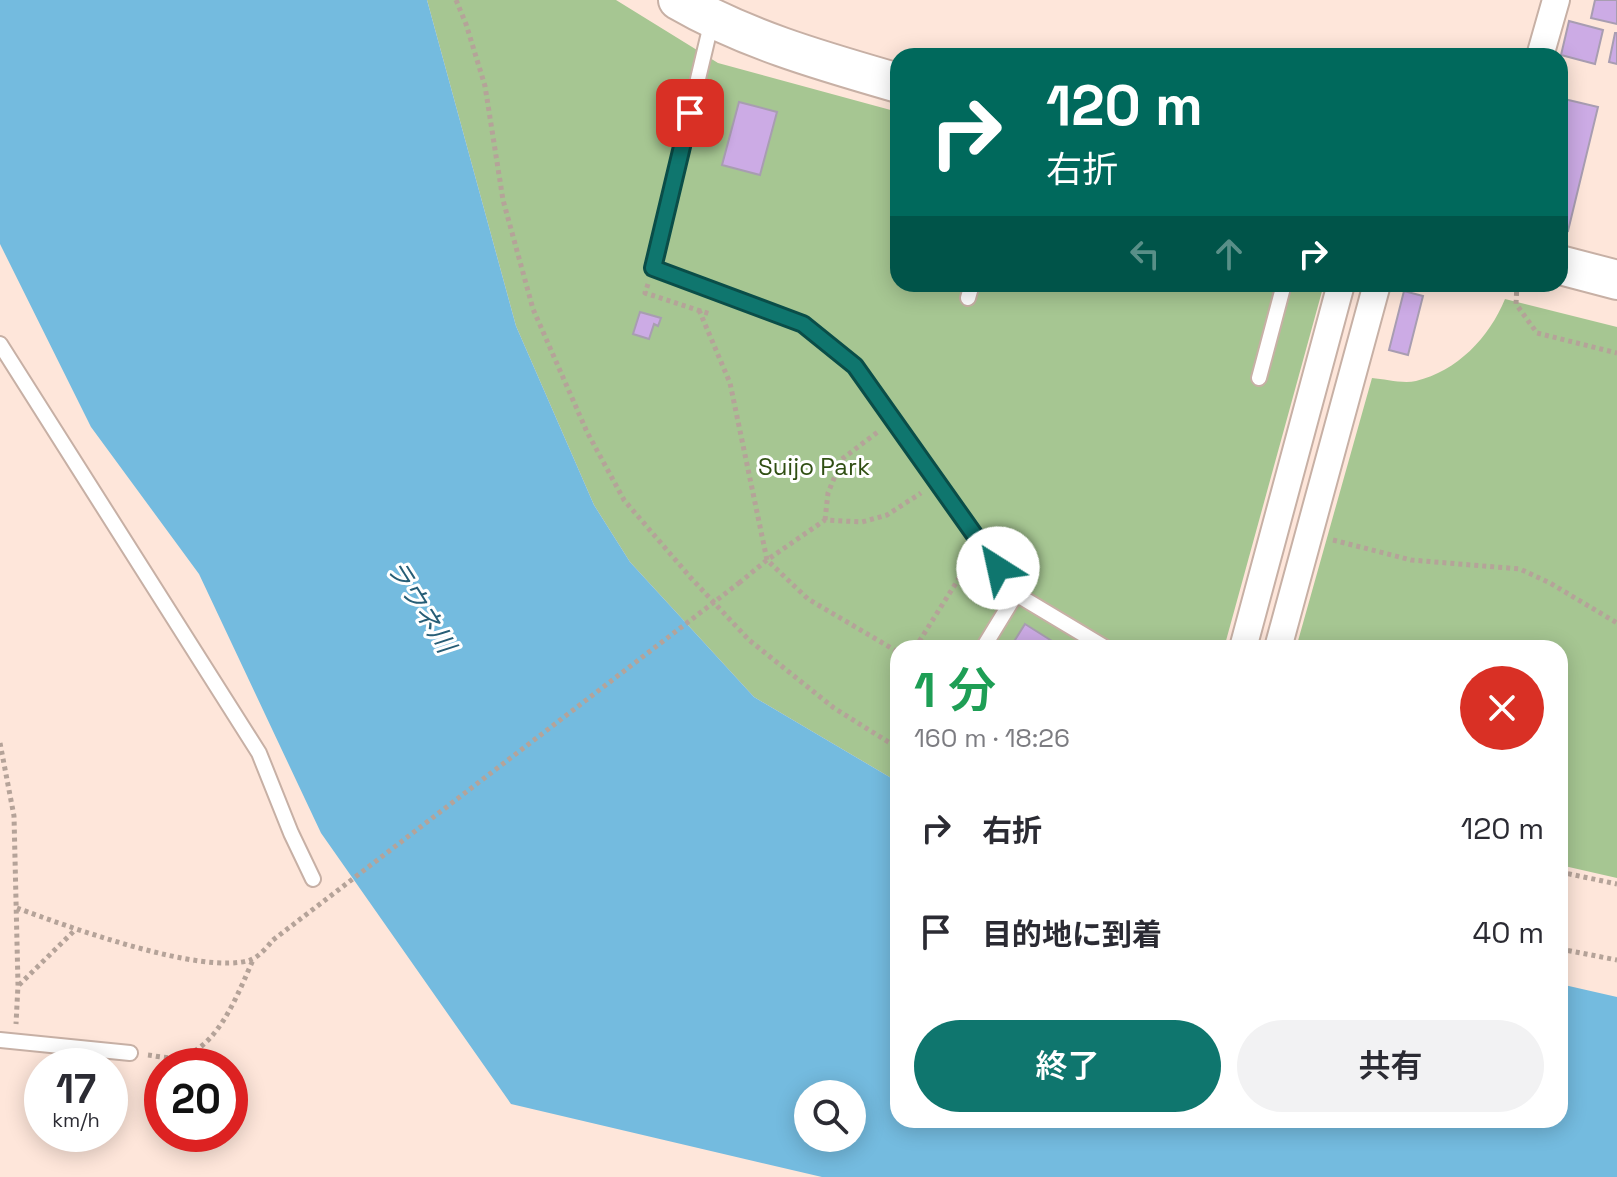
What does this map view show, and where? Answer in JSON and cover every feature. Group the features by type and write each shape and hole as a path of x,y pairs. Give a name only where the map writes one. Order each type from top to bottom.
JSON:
{"street":[{"path":"678,0 712,20 800,55 890,81"},
{"path":"1542,48 1556,0"},
{"path":"1568,267 1617,280"},
{"path":"1272,640 1246,637 1339,292"},
{"path":"1280,640 1375,292"},
{"path":"1324,347 1357,356"},
{"path":"1298,444 1331,453"}],"lane":[{"path":"712,20 653,268 803,324 855,366 1016,594 1093,640"},
{"path":"1259,378 1282,292"},
{"path":"0,344 259,753 313,879"},
{"path":"988,640 1016,594"},
{"path":"0,1040 130,1053"}],"path":[{"path":"456,0 485,86 503,200 533,309 587,432 624,500 749,640 834,708 890,743"},
{"path":"653,268 645,293 713,315"},
{"path":"1517,292 1516,304 1537,333 1617,353"},
{"path":"699,310 730,383 767,560 808,599 890,647"},
{"path":"825,520 828,493 842,459 879,431 887,443"},
{"path":"912,481 929,505"},
{"path":"130,1053 175,1058 199,1049 225,1019 254,959 273,940 767,560 825,520 862,522 887,515 921,493"},
{"path":"1309,534 1411,560 1520,569 1617,623"},
{"path":"920,640 968,564 961,552"},
{"path":"0,743 14,816 18,985 16,1041"},
{"path":"1568,874 1617,884"},
{"path":"17,908 75,930 204,963 228,964 254,959"},
{"path":"18,985 75,930"},
{"path":"1568,951 1617,960"}],"green space":[{"name":"Suijo Park","path":"427,0 616,0 718,63 890,110 890,292 1322,292 1226,640 890,640 890,777 754,697 630,562 594,505 516,326"},
{"path":"1505,299 1617,327 1617,878 1568,867 1568,640 1298,640 1372,378 1411,382 1445,369 1470,351"}],"water":[{"name":"ラウネ川","path":"0,0 427,0 516,326 594,505 630,562 754,697 890,777 890,1128 1568,1128 1568,986 1617,997 1617,1177 822,1177 511,1104 321,833 199,574 91,427 0,244"}],"building":[{"path":"1595,0 1617,0 1617,24 1591,18"},
{"path":"1569,21 1603,30 1595,64 1568,57 1568,48 1563,48"},
{"path":"1617,33 1617,64 1609,62"},
{"path":"1568,100 1598,107 1568,231"},
{"path":"739,102 777,112 760,175 722,165"},
{"path":"1404,292 1423,296 1408,355 1389,350"},
{"path":"640,312 661,318 658,326 654,324 649,339 633,334"},
{"path":"1025,624 1050,640 1015,640"}],"route":[{"path":"690,113 653,268 803,324 855,366 998,568"}]}
